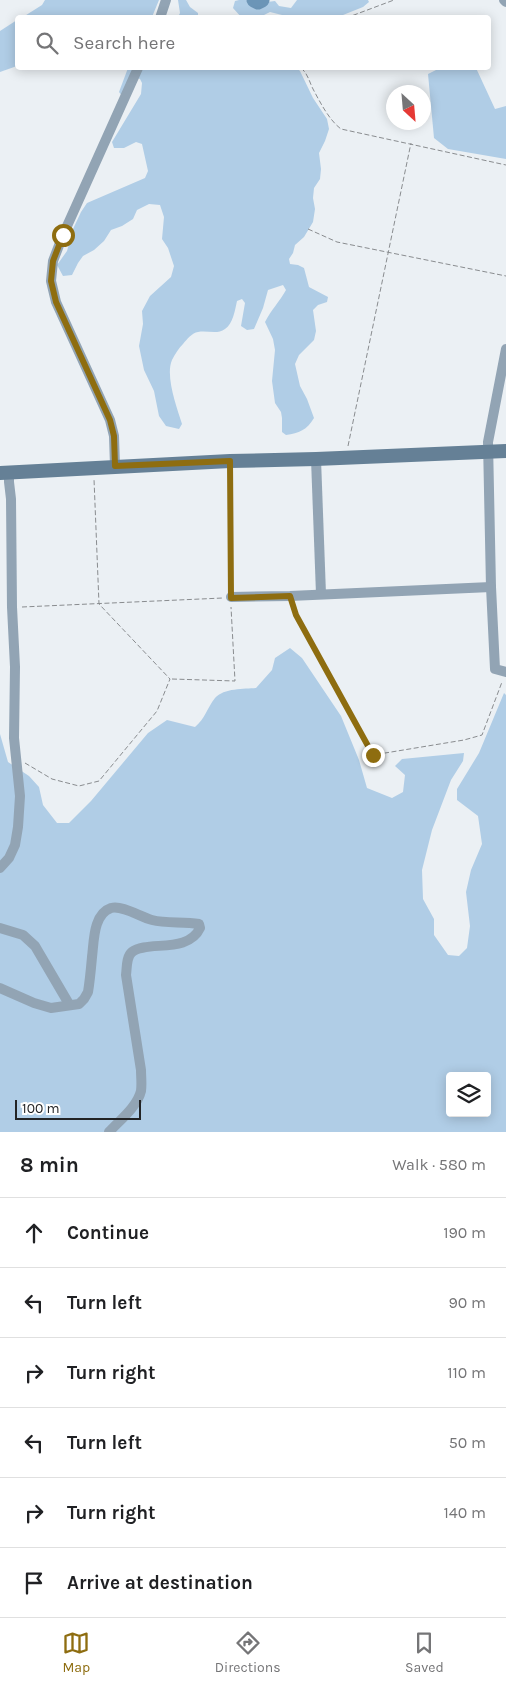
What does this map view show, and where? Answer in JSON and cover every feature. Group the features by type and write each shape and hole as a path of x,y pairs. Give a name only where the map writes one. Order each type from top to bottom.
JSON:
{"street":[{"path":"161,15 166,0"},
{"path":"115,466 114,436 110,420 56,302 51,281 53,261 63,235 137,70"},
{"path":"506,350 488,442 496,669 506,672"},
{"path":"0,868 9,858 15,845 20,796 14,738 15,667 12,607 12,499 4,473 230,461 506,452"},
{"path":"316,459 321,594"},
{"path":"231,598 492,587"},
{"path":"0,988 34,1003 51,1008 79,1004 88,992 93,936 97,924 104,913 112,908 123,909 152,920 199,924 200,928 197,934 191,938 176,945 142,948 132,952 128,959 126,975 142,1070 141,1086 140,1093 130,1110 109,1132"},
{"path":"0,928 23,935 34,946 69,1004"}],"path":[{"path":"354,15 394,0"},
{"path":"303,70 334,124 341,128 506,164"},
{"path":"347,458 411,143"},
{"path":"308,229 336,242 506,276"},
{"path":"94,468 99,604 170,679 235,681 231,598 230,461"},
{"path":"290,596 296,615 373,755 464,740 482,735 506,672"},
{"path":"12,607 231,598"},
{"path":"16,758 52,779 79,786 99,781 157,712 170,679"}],"shaded area":[{"path":"45,0 159,0 153,15 26,15 42,5"},
{"path":"178,0 186,0 198,15 179,15"},
{"path":"246,0 253,4 275,1 279,6 291,8 297,0 368,0 369,2 363,7 343,15 282,15 270,12 264,15 239,15 233,8 235,1"},
{"path":"15,21 15,67 0,72 0,31"},
{"path":"127,70 299,70 313,98 327,119 329,129 319,153 320,179 314,188 315,209 313,222 304,237 295,245 289,259 290,264 304,268 309,287 328,297 327,302 318,305 313,310 316,331 314,340 299,355 295,364 300,386 314,418 302,430 286,435 282,432 281,412 275,403 272,381 275,350 273,339 265,322 286,290 283,285 268,290 254,329 247,330 241,326 245,303 242,299 237,301 228,327 219,332 196,333 190,336 179,349 172,360 170,374 172,392 182,424 179,429 166,426 159,416 154,391 144,370 139,346 143,324 142,311 150,296 171,277 174,266 168,248 162,239 164,217 160,205 149,204 137,210 133,219 111,230 104,241 94,250 83,256 72,275 63,276 57,265 67,251 73,229 87,203 145,178 148,171 142,144 136,142 124,148 114,148 112,142 141,94 142,83 140,79 131,76 122,96 119,92"},
{"path":"436,70 477,70 495,109 506,106 506,159 448,149 434,138 431,85 429,85 428,74"},
{"path":"290,648 302,658 341,716 359,760 367,788 392,798 403,792 405,775 395,766 402,759 464,753 463,761 451,780 432,830 422,870 423,899 434,919 434,935 448,955 459,956 467,948 470,926 466,892 471,870 482,844 478,816 457,800 457,789 479,753 504,693 506,695 506,1132 0,1132 0,734 8,762 29,776 39,787 43,805 57,823 69,823 91,801 148,733 167,720 195,727 219,695 234,690 256,688 272,670 275,658"}],"waterway":[{"path":"254,0 258,2 262,0"}],"route":[{"path":"63,235 53,261 51,281 56,302 110,420 114,436 115,466 230,461 231,598 290,596 296,615 373,755"}]}
